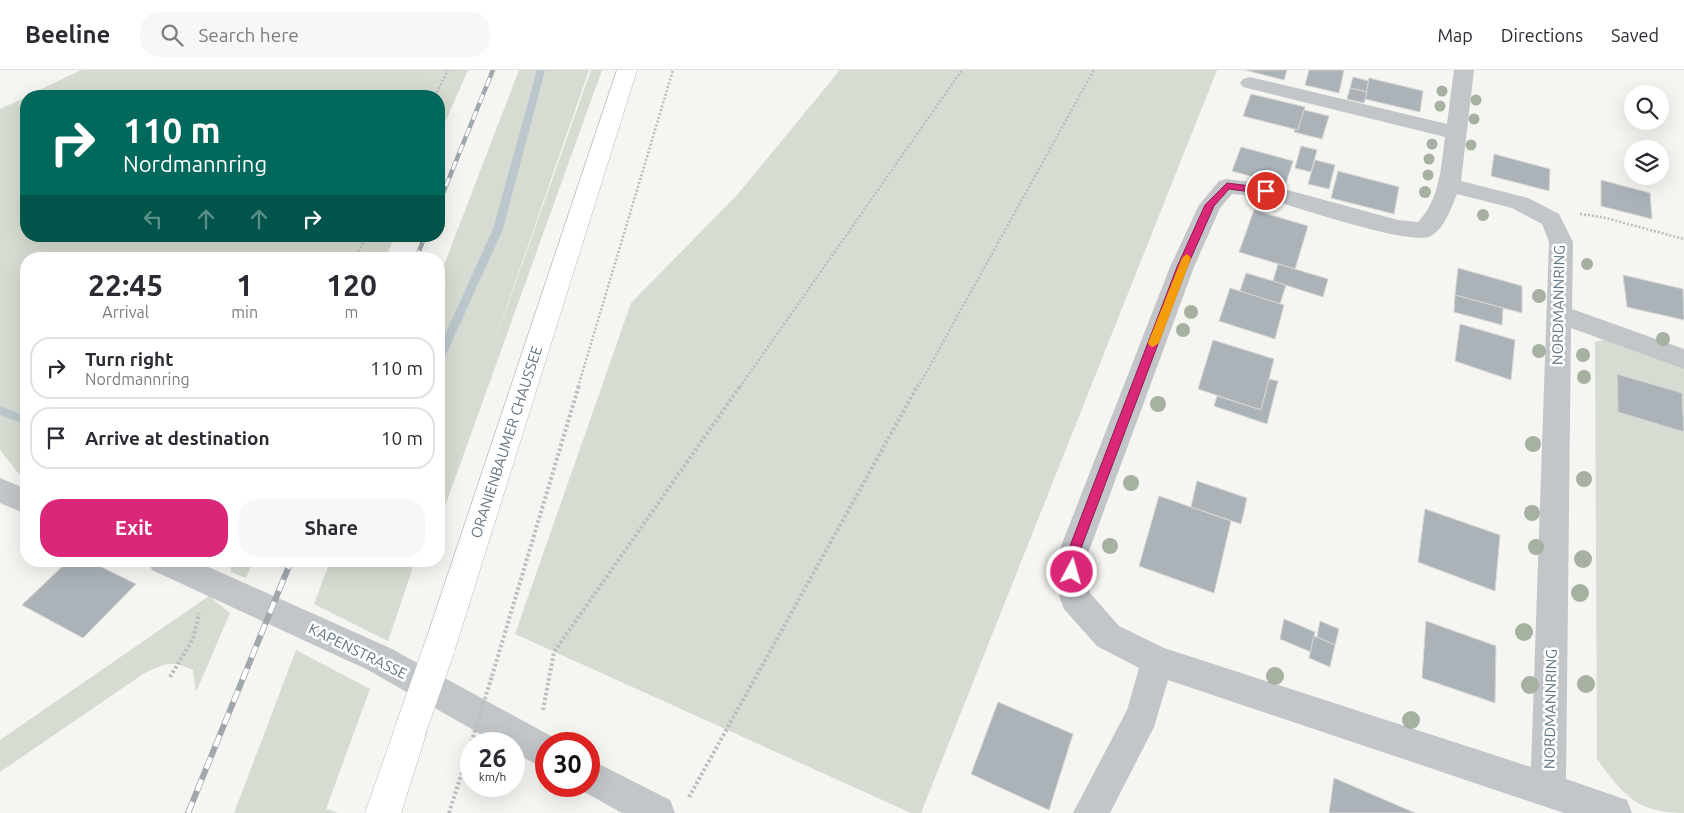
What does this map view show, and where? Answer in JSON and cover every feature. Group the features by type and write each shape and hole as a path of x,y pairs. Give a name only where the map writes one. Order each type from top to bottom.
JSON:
{"main road":[{"name":"ORANIENBAUMER CHAUSSEE","path":"383,813 439,648 627,70"}],"street":[{"name":"NORDMANNRING","path":"1464,70 1450,185 1434,218 1422,230 1398,228 1266,191 1246,188 1227,186 1210,205 1182,267 1071,559 1076,599 1108,636 1156,661 1548,790 1561,242 1551,219"},
{"path":"1250,83 1456,133"},
{"path":"1450,185 1520,203 1551,219"},
{"path":"1558,314 1684,360"},
{"path":"0,490 20,499"},
{"name":"KAPENSTRASSE","path":"177,567 380,659 535,747"},
{"path":"1091,813 1142,715 1156,661"},
{"path":"600,780 671,809"},
{"path":"1548,790 1614,813"}],"path":[{"path":"438,90 448,70"},
{"path":"449,813 674,70"},
{"path":"543,732 554,652 962,70"},
{"path":"671,809 1094,70"},
{"path":"1551,219 1577,214 1602,217 1684,239"},
{"path":"170,677 188,648 200,619 198,576"}],"shaded area":[{"path":"81,70 468,70 445,122 445,90 39,90"},
{"path":"519,70 589,70 483,375 591,70 602,70 445,506 445,262"},
{"path":"840,70 1217,70 921,813 911,813 515,634 631,303 737,195"},
{"path":"20,100 20,242 392,242 388,252 20,252 20,474 0,450 0,109"},
{"path":"1602,340 1612,341 1684,367 1684,813 1654,810 1633,800 1615,783 1597,759 1595,342"},
{"path":"231,567 251,567 246,578 231,572"},
{"path":"328,567 413,567 388,641 314,604"},
{"path":"209,596 230,613 196,692 193,670 173,664 156,668 143,674 0,772 0,740"},
{"path":"296,650 370,689 326,809 338,813 234,813"}],"building":[{"path":"1245,70 1287,70 1284,80"},
{"path":"1309,70 1344,70 1339,93 1305,85"},
{"path":"1353,77 1369,81 1367,92 1350,88"},
{"path":"1369,78 1423,91 1420,112 1365,99"},
{"path":"1350,88 1367,92 1364,103 1347,99"},
{"path":"1251,94 1305,107 1298,130 1243,116"},
{"path":"1304,110 1329,116 1322,139 1294,132 1295,129 1298,130"},
{"path":"1301,146 1317,150 1311,172 1295,168"},
{"path":"1241,147 1293,161 1285,186 1232,171"},
{"path":"1494,154 1550,169 1549,191 1491,176"},
{"path":"1315,160 1335,165 1329,189 1308,184"},
{"path":"1338,171 1399,187 1394,214 1331,198"},
{"path":"1601,180 1650,193 1652,219 1601,206"},
{"path":"1254,210 1308,226 1295,269 1239,252"},
{"path":"1278,264 1328,279 1323,297 1273,281"},
{"path":"1458,268 1522,286 1522,313 1455,295"},
{"path":"1246,273 1286,285 1280,304 1240,291"},
{"path":"1623,275 1683,289 1684,320 1627,307"},
{"path":"1230,288 1284,305 1275,339 1219,321"},
{"path":"1455,295 1503,308 1502,325 1454,312"},
{"path":"1460,324 1515,340 1511,380 1455,361"},
{"path":"1213,340 1274,359 1261,410 1198,389"},
{"path":"1617,374 1682,393 1684,432 1618,412"},
{"path":"1269,379 1278,381 1267,424 1214,406 1217,396 1261,410"},
{"path":"1197,481 1247,498 1241,524 1191,507"},
{"path":"1159,496 1231,521 1214,593 1139,566"},
{"path":"1425,509 1500,535 1495,591 1418,562"},
{"path":"62,567 101,567 136,584 83,638 22,605"},
{"path":"1284,619 1315,632 1311,652 1280,639"},
{"path":"1320,621 1339,629 1335,645 1317,637"},
{"path":"1426,621 1496,646 1495,703 1422,678"},
{"path":"1314,636 1335,645 1330,667 1309,658"},
{"path":"998,702 1073,734 1049,810 971,774"},
{"path":"1334,778 1415,813 1329,813"}],"waterway":[{"path":"445,346 498,229 541,70"},
{"path":"0,410 20,418"}],"railway":[{"path":"445,188 493,70"},
{"path":"419,252 423,242"},
{"path":"188,813 289,567"}],"slow traffic":[{"path":"1153,343 1187,258"}],"route":[{"path":"1072,572 1071,559 1182,267 1210,205 1227,186 1266,191"}]}
